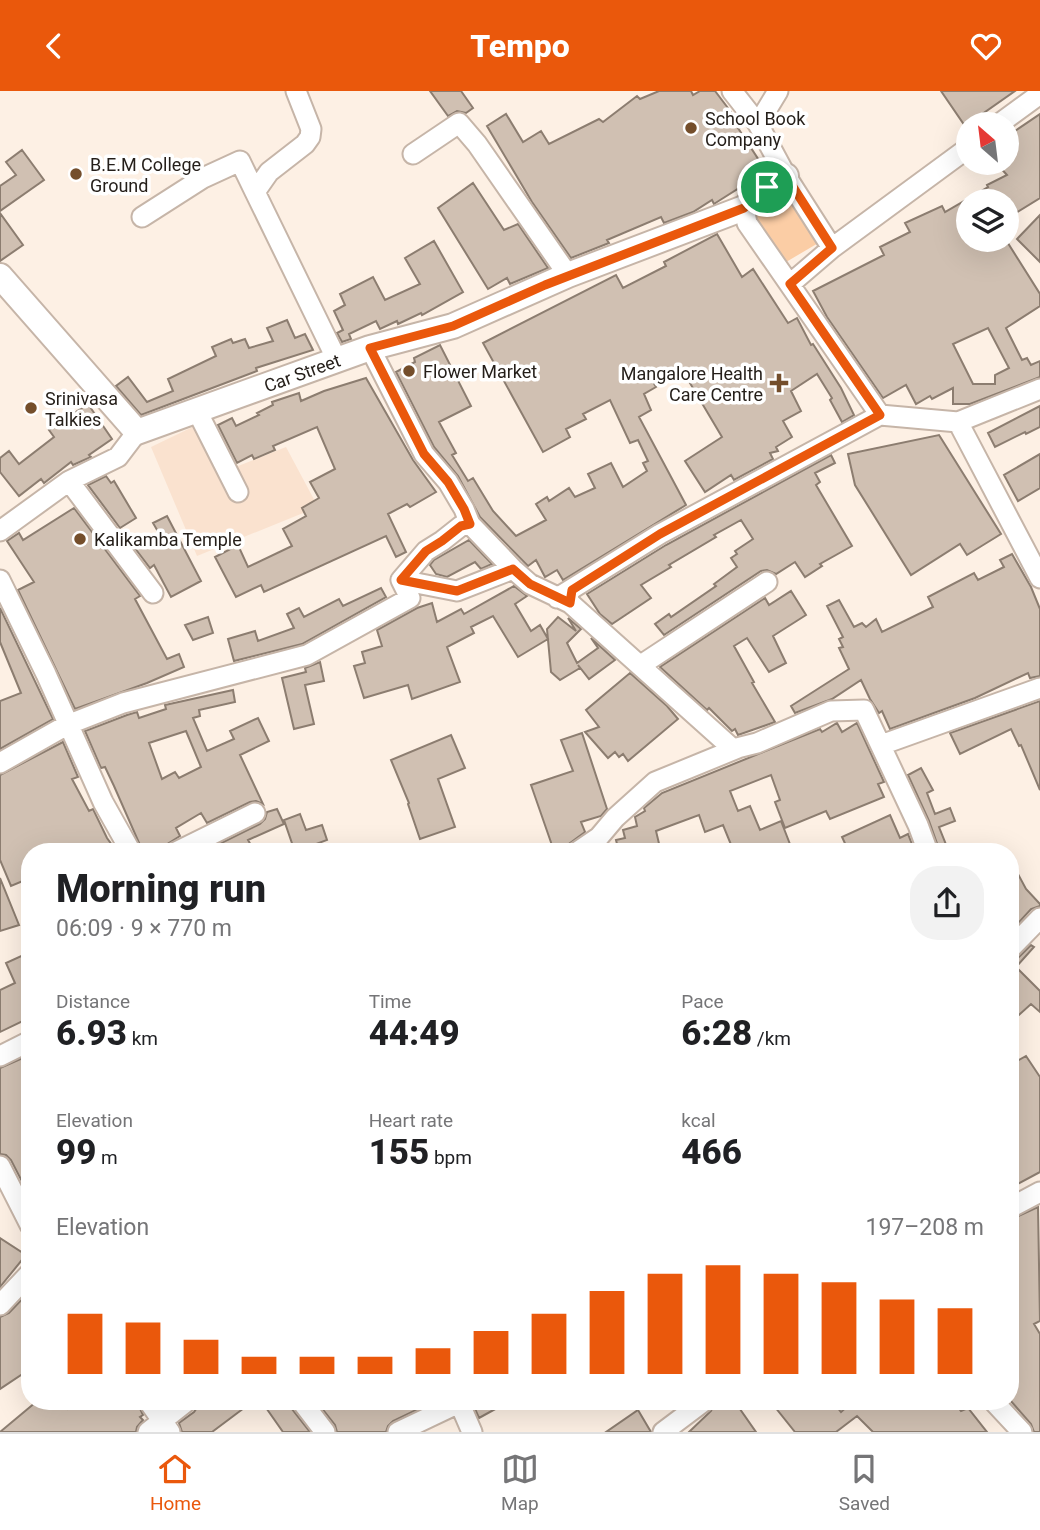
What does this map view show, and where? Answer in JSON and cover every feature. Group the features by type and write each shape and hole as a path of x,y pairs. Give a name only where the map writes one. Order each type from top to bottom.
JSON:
{"main road":[{"path":"744,208 767,187 786,176"},
{"name":"Car Street","path":"137,432 370,348 453,326 568,275 744,208"},
{"path":"0,275 137,432"}],"street":[{"path":"255,192 269,172 310,137 311,129 296,91"},
{"path":"732,91 758,124 786,176 832,248"},
{"path":"758,124 778,91"},
{"path":"1015,112 1040,94"},
{"path":"413,154 459,123 477,144 568,275"},
{"path":"790,284 832,248 956,157"},
{"path":"142,217 203,177 240,161 337,360"},
{"path":"744,208 747,223 880,415"},
{"path":"370,348 424,454 448,482 470,524 530,584 566,597 733,749 738,748"},
{"path":"566,597 660,534 880,415 958,422 1040,389"},
{"path":"197,411 238,492"},
{"path":"958,422 1040,578"},
{"path":"0,531 69,481 118,457 137,432"},
{"path":"69,481 153,593"},
{"path":"401,580 426,551 461,526 470,524"},
{"path":"401,580 457,591 513,569"},
{"path":"0,580 46,674 103,803 126,843"},
{"path":"0,763 67,725 123,703 307,655 410,598 401,580"},
{"path":"641,665 767,582"},
{"path":"881,745 1040,688"},
{"path":"590,843 654,782 831,712 864,710 925,843"},
{"path":"194,843 255,813"},
{"path":"1019,940 1040,918"},
{"path":"0,1056 21,1046"},
{"path":"0,1166 21,1205"},
{"path":"1019,1203 1039,1194"},
{"path":"0,1305 21,1283"},
{"path":"152,1410 160,1428 178,1410"},
{"path":"308,1410 325,1432"},
{"path":"398,1432 443,1410"},
{"path":"462,1410 471,1432"},
{"path":"663,1432 692,1410"},
{"path":"1001,1410 1022,1432"}],"shaded area":[{"path":"786,185 820,242 781,265 746,208"},
{"path":"205,421 228,470 286,447 318,507 197,556 151,447"}],"building":[{"path":"430,91 461,91 473,108 466,113 457,111 448,116"},
{"path":"659,91 691,91 693,95 700,91 715,91 741,127 738,128 766,171 714,204 712,200 693,212 664,223 661,217 607,240 609,243 571,258 532,202 487,126 506,114 523,142 541,131 549,144 599,119 603,122 637,96 640,99"},
{"path":"941,91 1015,91 985,112 956,113"},
{"path":"1040,114 1040,198 1019,211 1019,189 985,189 987,185 1007,175 1019,175 1019,128"},
{"path":"22,150 44,180 0,211 0,186 16,175 6,162"},
{"path":"473,183 504,230 518,224 548,268 510,284 507,278 488,289 438,208"},
{"path":"942,206 945,212 956,206 956,252 1014,252 1040,294 1040,306 1006,328 1022,360 1027,358 1031,365 1040,361 1040,377 970,404 953,404 953,388 916,404 906,385 883,398 827,317 813,291 884,255 880,247 910,232 905,223","holes":["988,328 1009,368 995,375 995,384 973,384 953,344"]},
{"path":"0,213 23,245 0,261"},
{"path":"1040,215 1040,262 1019,241 1019,237"},
{"path":"717,234 742,277 753,269 788,323 797,318 811,345 813,344 841,388 854,415 842,422 830,400 832,398 817,374 791,391 801,411 783,421 792,437 776,447 778,451 770,453 773,459 734,480 731,475 705,492 685,461 722,437 687,378 672,374 669,369 652,380 656,387 644,394 651,410 639,417 686,505 563,580 557,570 545,577 536,560 528,566 480,517 458,476 434,447 396,372 415,362 414,358 440,345 471,406 439,422 456,453 452,455 468,481 473,478 493,511 516,536 546,520 536,504 547,497 549,501 569,488 575,497 595,488 588,474 611,463 623,487 647,471 643,463 648,461 638,440 630,443 610,400 583,414 586,419 566,429 570,437 543,452 483,343 616,275 623,288 666,266 664,262"},
{"path":"434,241 463,292 422,315 421,313 398,324 397,321 380,329 376,321 349,334 351,339 342,342 337,333 343,330 334,311 345,305 340,294 373,277 385,300 420,284 405,258"},
{"path":"287,320 295,338 305,334 313,350 256,368 257,371 141,415 116,386 128,377 147,402 173,391 168,379 216,356 212,347 231,339 233,343 245,339 249,348 273,341 267,328"},
{"path":"366,378 413,460 436,492 410,507 407,504 388,514 406,552 396,557 386,536 264,592 261,585 236,597 215,557 238,545 248,567 292,546 283,529 306,516 302,508 319,498 310,482 335,469 317,427 273,446 275,450 254,459 252,455 237,463 218,425 232,418 236,426 259,415 257,413 273,405 272,402 299,393 301,401"},
{"path":"88,404 112,439 89,455 91,457 73,465 71,462 44,483 41,479 19,496 0,472 0,458 9,451 19,464 54,437 49,430"},
{"path":"1040,406 1040,427 995,447 988,433"},
{"path":"939,435 1001,534 967,555 960,544 911,575 855,485 848,454"},
{"path":"1040,454 1040,488 1018,501 1004,475"},
{"path":"831,455 835,463 815,473 820,482 816,485 852,546 820,564 822,566 805,577 795,562 776,574 767,570 761,571 664,635 655,624 669,614 671,617 716,586 714,584 737,567 731,558 737,554 735,551 753,539 741,520 714,535 716,537 641,585 651,598 612,624 600,614 587,594 666,545"},
{"path":"106,476 111,483 114,481 136,518 120,528 88,485"},
{"path":"74,508 140,596 135,599 167,659 179,654 184,667 75,709 18,590 34,582 7,541 19,533 23,540"},
{"path":"167,516 201,581 171,597 154,565 150,568 131,543 135,548 160,535 153,523"},
{"path":"469,540 492,564 481,569 475,562 447,577 436,574 430,565 434,560"},
{"path":"1012,554 1040,609 1040,676 1030,678 1028,673 975,698 890,729 882,711 879,713 861,680 832,699 795,713 791,706 849,669 839,648 843,647 839,639 843,637 827,606 839,600 854,627 862,623 866,627 876,619 882,632 933,607 928,597 974,573 978,580 1004,567 1000,560"},
{"path":"514,586 527,596 515,604 531,631 540,625 548,639 518,657 493,616 471,627 474,633 447,647 460,682 412,699 408,685 364,698 354,666 365,663 362,652 382,646 377,630 417,608 432,603 437,622 461,609 464,614"},
{"path":"381,588 386,597 302,644 234,661 228,639 255,631 258,641 294,628 287,614 299,608 304,617 339,599 343,606"},
{"path":"791,591 806,615 773,636 786,663 769,672 747,638 734,646 775,722 738,735 735,729 732,731 660,667 765,598 769,605"},
{"path":"0,608 53,719 0,749 0,701 21,693 0,642"},
{"path":"208,617 213,633 193,640 185,625"},
{"path":"558,617 576,631 568,618 581,629 567,643 577,663 598,648 591,638 615,660 589,679 578,665 580,668 560,680 551,672 547,629"},
{"path":"320,662 324,681 305,685 314,724 294,729 282,678 306,672 305,668"},
{"path":"630,673 678,719 628,761 623,754 619,757 615,752 608,758 585,732 599,727 586,710"},
{"path":"233,690 235,702 199,710 200,716 193,718 207,751 234,739 230,731 258,718 269,741 240,755 263,804 250,802 207,823 201,813 176,828 180,836 169,843 139,843 105,767 101,768 85,731 137,712 139,718 166,709 165,705","holes":["186,731 201,767 179,778 175,772 162,779 149,743"]},
{"path":"1040,701 1040,790 1021,745 1019,746 1011,729 960,754 950,733"},
{"path":"837,723 842,732 857,723 884,782 878,784 884,797 830,819 826,811 785,828 775,802 780,800 771,775 730,791 738,811 750,806 760,830 781,821 790,843 730,843 723,825 705,832 699,815 656,831 659,843 617,843 616,840 625,838 623,830 637,826 635,817 645,811 644,808 662,793 820,729 822,732"},
{"path":"582,733 607,809 601,816 581,822 585,832 570,843 551,843 531,785 573,771 561,740"},
{"path":"451,735 465,768 438,779 455,827 420,839 391,760"},
{"path":"63,742 78,777 72,779 89,811 93,809 111,843 21,843 21,882 11,886 0,860 0,775"},
{"path":"921,768 933,790 927,793 935,814 950,808 955,821 939,827 945,843 937,843 908,775"},
{"path":"277,809 284,824 248,840 250,843 221,843 260,824 267,812"},
{"path":"300,814 306,830 322,825 327,840 319,843 292,843 284,820"},
{"path":"890,815 900,838 908,834 912,843 845,843 842,837"},
{"path":"1019,876 1026,889 1040,904 1031,909 1019,922"},
{"path":"0,878 19,925 0,931"},
{"path":"1031,945 1034,947 1019,964 1019,957"},
{"path":"21,956 21,1022 0,1032 0,990 15,983 6,963"},
{"path":"1019,970 1040,991 1040,1012 1031,1004 1019,1015"},
{"path":"1026,1056 1040,1077 1040,1172 1019,1183 1019,1060"},
{"path":"21,1059 21,1179 11,1160 0,1154 0,1068"},
{"path":"1038,1207 1040,1321 1034,1324 1040,1334 1040,1432 1034,1432 1019,1410 1019,1216"},
{"path":"0,1238 21,1252 21,1261 0,1287"},
{"path":"21,1300 21,1375 0,1389 0,1317 9,1313"},
{"path":"26,1410 141,1410 143,1415 136,1432 0,1432"},
{"path":"241,1410 212,1432 182,1432 179,1423 194,1412"},
{"path":"268,1410 293,1410 310,1432 283,1432"},
{"path":"323,1410 416,1410 393,1421 386,1432 337,1432"},
{"path":"476,1410 494,1410 479,1418"},
{"path":"638,1410 651,1432 606,1432"},
{"path":"741,1410 756,1432 689,1432 711,1411"},
{"path":"777,1410 970,1410 987,1432 873,1432 857,1416 836,1432 795,1432"}],"place":[{"name":"School Book Company","path":"691,128"},
{"name":"B.E.M College Ground","path":"76,174"},
{"name":"Flower Market","path":"409,371"},
{"name":"Mangalore Health Care Centre","path":"779,383"},
{"name":"Srinivasa Talkies","path":"31,408"},
{"name":"Kalikamba Temple","path":"80,539"}],"route":[{"path":"786,176 832,248 790,284 880,415 733,493 589,577 572,590 570,603 530,584 513,569 457,591 401,580 426,551 461,526 470,524 448,482 424,454 370,348 453,326 545,285 744,208 767,187 786,176"}]}
